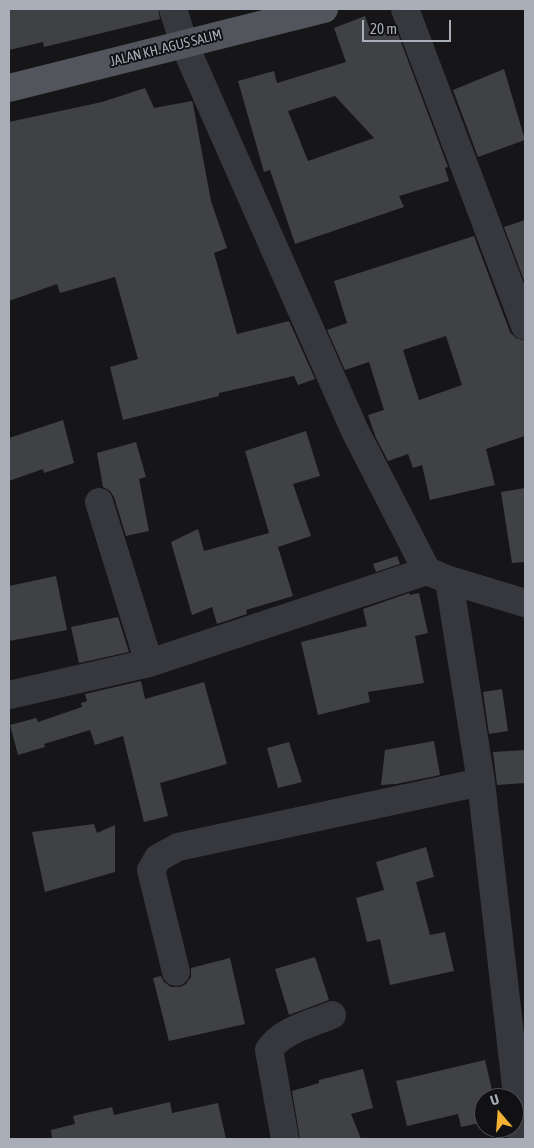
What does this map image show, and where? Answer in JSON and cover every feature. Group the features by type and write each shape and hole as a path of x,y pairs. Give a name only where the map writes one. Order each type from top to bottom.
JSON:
{"main road":[{"name":"JALAN KH. AGUS SALIM","path":"9,88 324,9"}],"street":[{"path":"174,9 184,44 355,431 438,576 481,782 515,1088"},
{"path":"405,9 525,326"},
{"path":"100,502 149,663"},
{"path":"9,695 149,663 438,576 525,603"},
{"path":"176,972 151,870 158,858 178,847 481,782"},
{"path":"285,1139 269,1050 275,1041 332,1015"}],"building":[{"path":"9,9 158,9 160,19 44,47 43,42 9,50"},
{"path":"365,16 371,33 395,26 448,167 445,168 449,181 399,196 404,207 295,244 270,170 264,172 238,81 274,71 277,83 346,62 334,28","holes":["335,96 374,138 308,161 288,111"]},
{"path":"504,69 525,140 478,157 453,90"},
{"path":"145,88 154,108 192,101 211,201 227,248 214,253 237,334 289,321 315,379 298,385 294,376 219,393 219,396 123,420 110,367 138,359 115,277 60,293 57,284 9,301 9,122 102,102"},
{"path":"525,220 525,283 504,227"},
{"path":"474,236 510,332 516,338 525,341 525,436 486,449 495,485 430,500 422,465 413,468 408,454 388,461 376,438 368,415 384,410 369,362 345,370 327,330 347,323 334,281","holes":["446,336 462,385 419,400 403,350"]},
{"path":"63,420 74,463 44,473 43,469 9,481 9,438"},
{"path":"306,431 320,476 293,484 311,536 278,547 293,596 246,610 247,614 217,624 212,607 192,615 171,542 198,529 204,551 269,533 245,451"},
{"path":"136,442 146,477 139,479 149,531 126,536 114,497 110,491 103,487 97,453"},
{"path":"525,488 525,562 512,563 501,492"},
{"path":"397,556 400,564 376,572 373,564"},
{"path":"56,576 67,630 9,641 9,586"},
{"path":"409,593 410,595 419,593 428,633 415,636 424,683 368,692 370,702 318,715 301,642 367,626 363,609"},
{"path":"118,617 129,652 79,663 71,627"},
{"path":"141,681 145,699 204,682 227,764 160,783 168,816 144,822 123,736 95,745 90,730 44,744 45,747 18,755 10,725 36,718 38,722 82,707 81,703 87,701 85,694"},
{"path":"502,689 508,731 489,734 483,692"},
{"path":"434,741 440,775 396,784 381,785 385,750"},
{"path":"289,742 302,782 278,788 267,748"},
{"path":"525,750 525,783 497,785 493,752"},
{"path":"94,824 97,833 115,825 115,872 45,892 32,832"},
{"path":"426,847 434,877 416,882 430,935 445,932 454,971 390,985 380,939 367,942 356,898 384,890 376,862"},
{"path":"315,957 329,1000 289,1015 275,969"},
{"path":"230,958 245,1024 169,1041 153,978 161,976 164,982 171,987 180,987 186,984 191,977 191,968"},
{"path":"485,1060 492,1088 474,1088 474,1124 461,1127 458,1114 407,1126 396,1081"},
{"path":"363,1069 373,1108 351,1114 361,1139 300,1139 292,1091 319,1083 319,1080"},
{"path":"170,1102 172,1113 218,1103 226,1139 52,1139 51,1130 75,1124 73,1116 112,1107 114,1115"}]}
